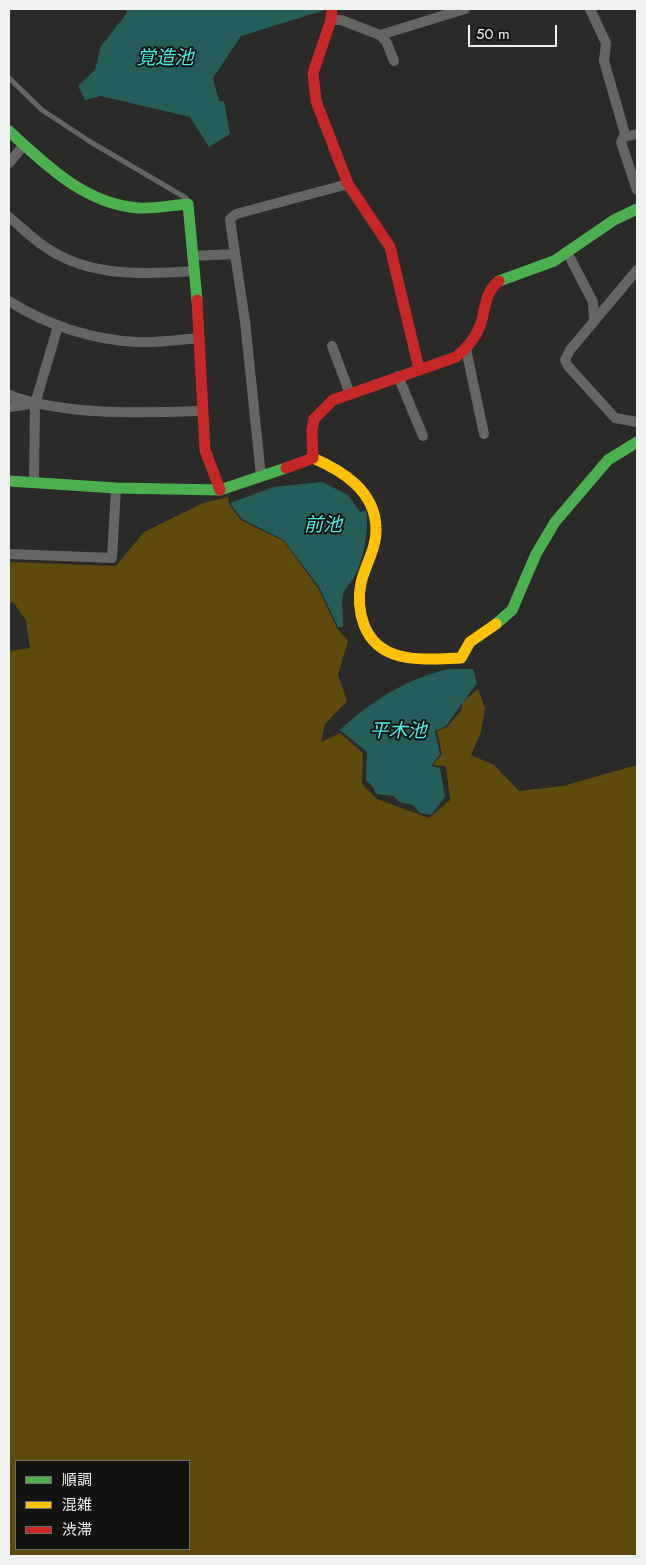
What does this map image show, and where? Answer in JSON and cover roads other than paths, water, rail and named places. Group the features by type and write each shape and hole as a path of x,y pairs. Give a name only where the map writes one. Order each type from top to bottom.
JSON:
{"street":[{"path":"380,36 465,9"},
{"path":"590,9 606,43 604,61 625,134 622,142 637,190"},
{"path":"394,61 386,41 380,36 341,20 332,14 313,74 316,101 348,184 390,247 419,369"},
{"path":"9,131 24,146 68,181 88,194 137,208 188,204 195,271 205,450 220,490"},
{"path":"624,137 637,134"},
{"path":"9,163 24,146"},
{"path":"261,476 245,321 230,219 236,214 348,184"},
{"path":"313,458 312,420 318,410 333,400 456,357 466,349 479,330 483,310 493,286 503,279 555,261 620,215 637,209"},
{"path":"9,216 43,245 76,263 112,272 141,274 195,271"},
{"path":"567,252 593,302 594,321"},
{"path":"192,256 235,254"},
{"path":"637,270 570,350 565,360 568,366 615,418 637,422"},
{"path":"9,301 58,326 91,336 136,342 199,338"},
{"path":"34,482 35,404 58,326"},
{"path":"332,346 350,394"},
{"path":"466,349 484,434"},
{"path":"398,376 422,436"},
{"path":"9,395 35,404"},
{"path":"9,407 35,404 131,414 203,411"},
{"path":"9,481 116,488 220,490 313,458 342,472 352,481 371,508 376,520 377,532 358,598 360,617 365,630 383,649 401,658 461,658 470,642 501,621 512,610 521,594 536,554 555,522 581,490 608,460 637,442"},
{"path":"9,554 112,558 116,488"}],"lane":[{"path":"9,78 42,110 89,141 186,198 188,204"}],"water":[{"name":"覚造池","path":"126,9 325,10 241,36 213,78 219,101 224,102 230,134 209,147 190,117 101,96 85,100 78,86 95,70 101,46 127,13"},
{"name":"前池","path":"322,482 348,495 360,512 366,510 367,525 363,555 357,572 343,595 343,627 338,627 319,587 284,540 242,519 230,503 274,487"},
{"name":"平木池","path":"449,669 473,669 477,683 446,726 435,731 440,754 431,766 440,768 445,797 431,815 420,813 413,805 399,802 394,796 376,794 373,787 366,780 367,752 340,730 364,709 391,692 419,678"}]}
